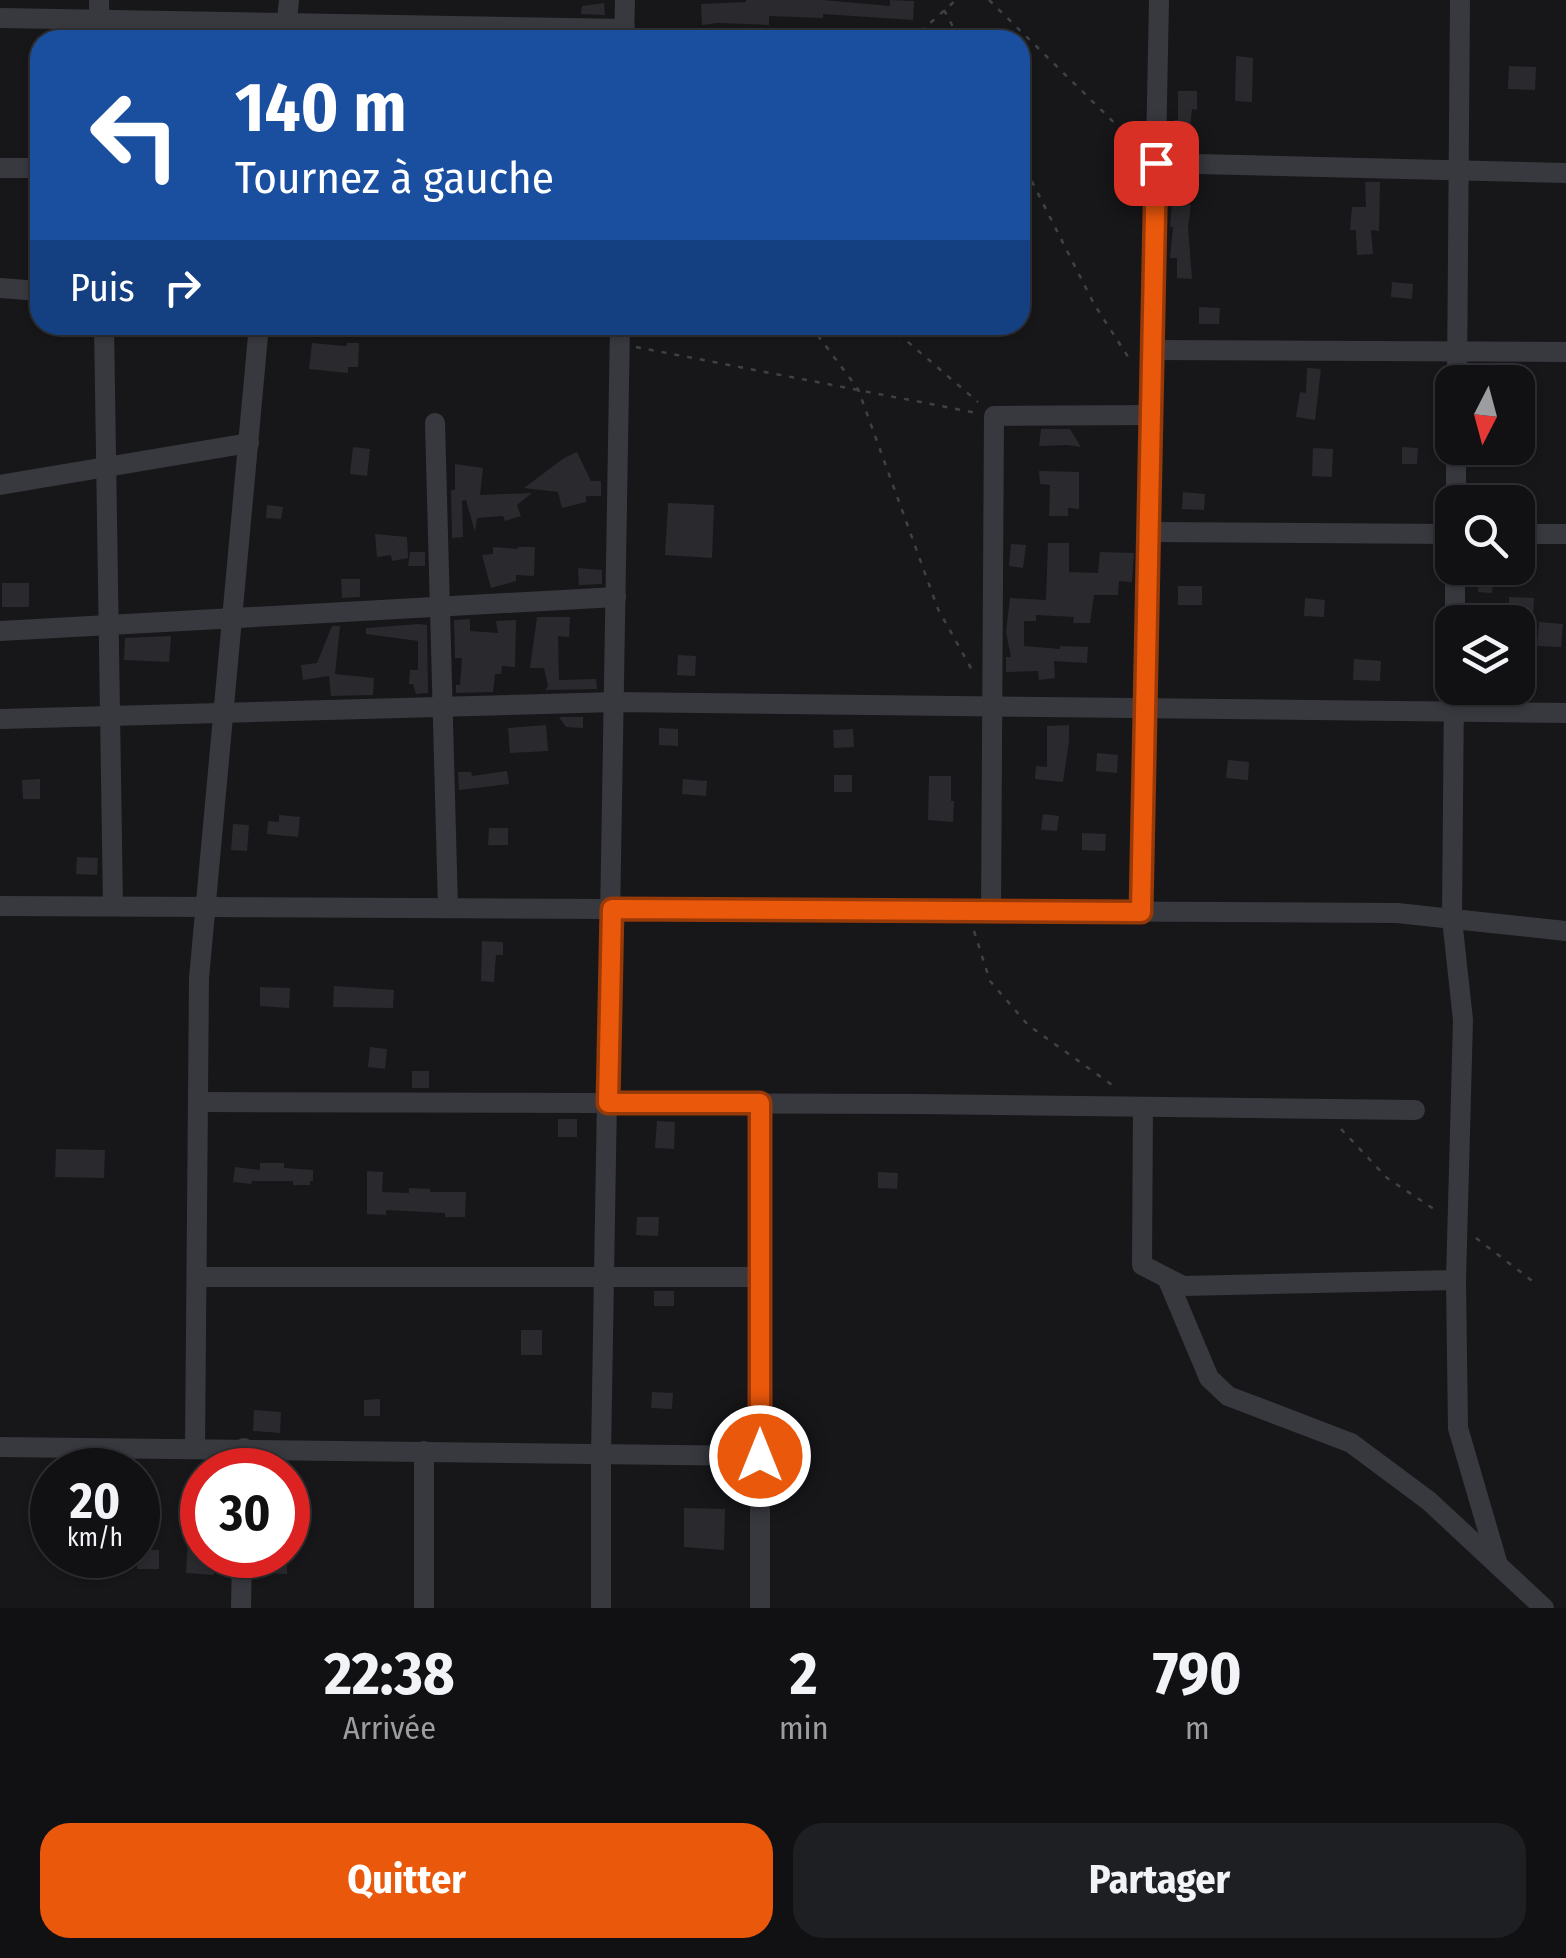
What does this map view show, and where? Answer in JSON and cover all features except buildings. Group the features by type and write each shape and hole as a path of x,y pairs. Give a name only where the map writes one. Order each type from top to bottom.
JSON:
{"street":[{"path":"286,30 289,0"},
{"path":"625,0 625,30"},
{"path":"1141,912 1159,0"},
{"path":"1457,365 1460,0"},
{"path":"0,18 255,30"},
{"path":"1156,163 1566,173"},
{"path":"0,168 30,168"},
{"path":"0,288 30,290"},
{"path":"104,335 113,906"},
{"path":"0,1447 195,1448 199,978 258,335"},
{"path":"601,1608 620,335"},
{"path":"1152,350 1566,352"},
{"path":"992,911 994,416 1151,415"},
{"path":"435,423 448,908"},
{"path":"0,486 248,443"},
{"path":"1149,532 1435,534"},
{"path":"1535,534 1566,534"},
{"path":"0,631 616,597"},
{"path":"0,719 615,702 1566,713"},
{"path":"1454,705 1452,919 1463,1020 1456,1280 1458,1428 1498,1565"},
{"path":"0,906 1398,914 1566,931"},
{"path":"198,1102 1415,1110"},
{"path":"760,1103 760,1608"},
{"path":"1143,1107 1142,1265 1183,1286 1456,1280"},
{"path":"197,1276 760,1277"},
{"path":"1166,1278 1209,1378 1228,1396 1351,1442 1429,1501 1544,1608"},
{"path":"310,1456 424,1451 760,1456"},
{"path":"424,1451 424,1608"},
{"path":"241,1608 242,1578"}],"path":[{"path":"923,30 956,0"},
{"path":"989,0 1020,30"},
{"path":"944,10 955,30"},
{"path":"1030,40 1156,163"},
{"path":"1030,178 1094,304 1132,364"},
{"path":"620,335 994,416"},
{"path":"818,335 858,389 938,610 974,674"},
{"path":"900,335 994,416"},
{"path":"967,911 990,981 1028,1025 1114,1086"},
{"path":"1323,1109 1386,1178 1458,1224 1535,1283"}],"route":[{"path":"760,1456 760,1103 608,1103 612,909 1141,912 1156,163"}]}
